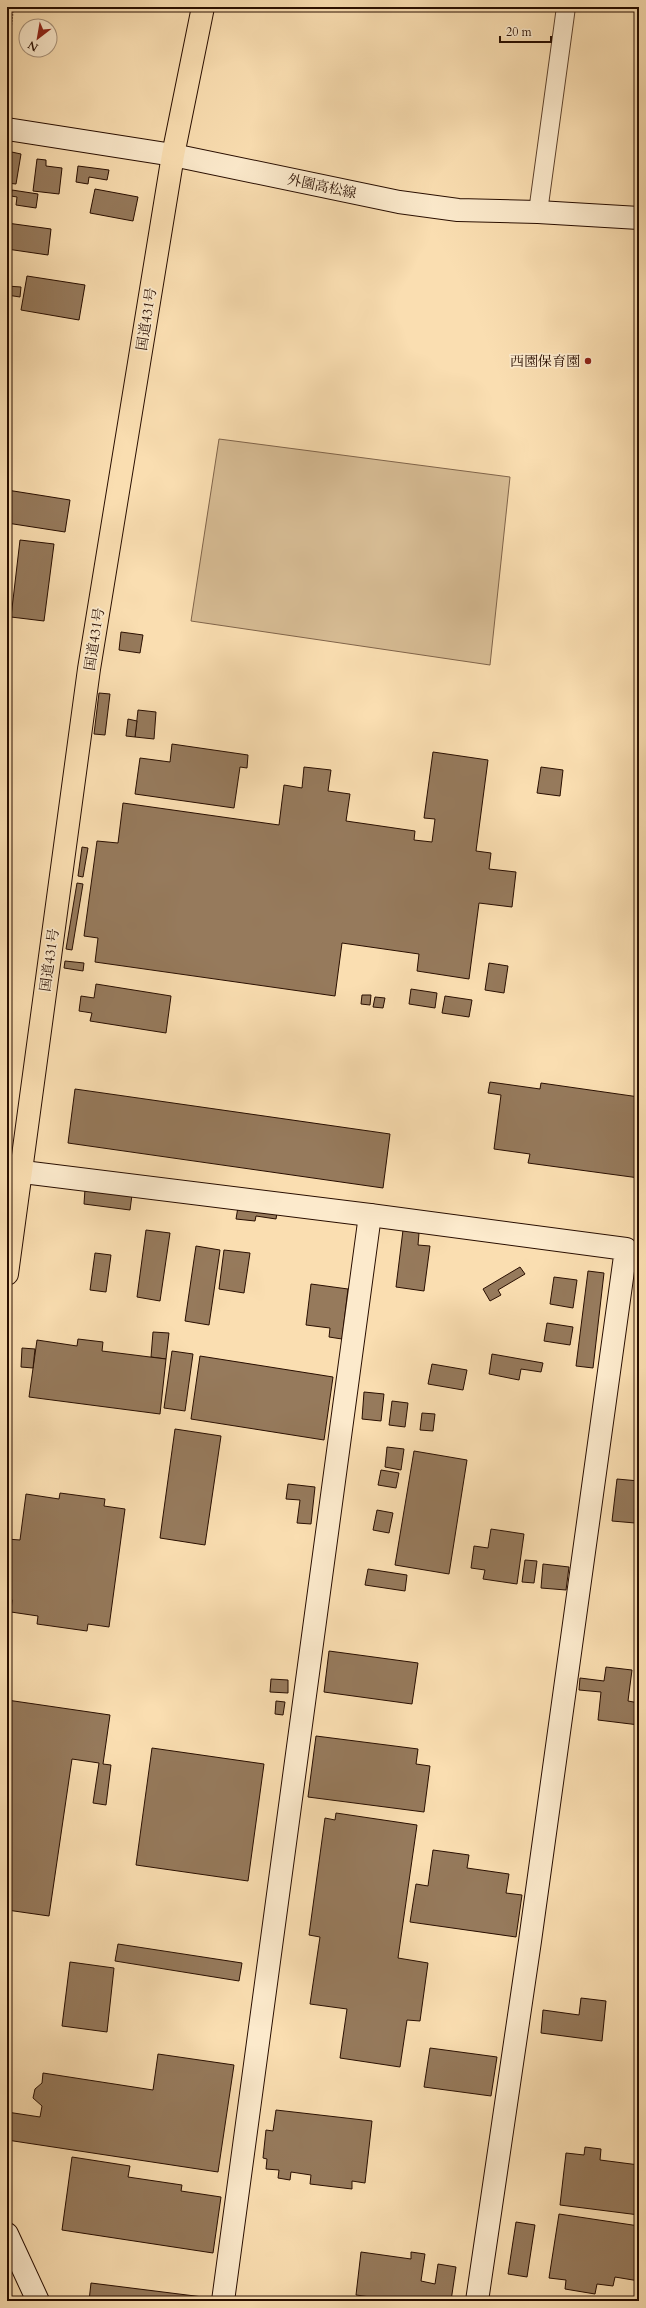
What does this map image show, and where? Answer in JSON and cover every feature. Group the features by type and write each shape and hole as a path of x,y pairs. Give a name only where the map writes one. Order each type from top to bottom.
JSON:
{"highway":[{"name":"国道431号","path":"7,1274 13,1172 89,669 173,155 203,7"}],"street":[{"path":"538,212 566,7"},
{"name":"外園高松線","path":"7,129 173,155 399,202 458,210 538,212 639,218"},
{"path":"13,1172 370,1215 632,1250 477,2301"},
{"path":"223,2301 370,1215"},
{"path":"7,2234 38,2301"}],"path":[{"path":"7,57 13,7"}],"shaded area":[{"path":"219,439 510,477 490,665 191,621"}],"building":[{"path":"7,151 21,154 16,184 7,183"},
{"path":"37,159 46,160 46,166 62,168 59,194 33,191"},
{"path":"78,166 109,170 107,180 89,177 88,184 76,182"},
{"path":"95,189 138,197 133,221 90,213"},
{"path":"12,190 38,194 36,208 16,205 17,197 11,196"},
{"path":"7,198 11,199 9,219 7,219"},
{"path":"7,223 51,229 48,255 7,249"},
{"path":"27,276 85,285 79,320 21,310"},
{"path":"7,286 21,287 20,297 7,295"},
{"path":"7,490 70,500 65,532 7,523"},
{"path":"20,540 54,544 44,621 11,617"},
{"path":"121,632 143,635 140,653 119,650"},
{"path":"99,693 110,694 105,735 94,734"},
{"path":"138,710 156,712 154,739 135,737"},
{"path":"128,719 137,721 135,737 126,736"},
{"path":"172,744 248,755 247,768 240,767 234,808 135,794 140,758 170,762"},
{"path":"433,752 488,760 476,851 491,853 489,869 516,872 512,907 479,903 469,979 417,971 419,954 342,943 335,996 95,962 98,938 84,936 97,841 118,843 123,803 279,825 284,785 302,788 304,767 331,770 328,791 350,794 346,821 415,831 414,840 432,842 435,819 424,818"},
{"path":"541,767 563,770 560,796 537,793"},
{"path":"82,847 88,848 83,877 78,876"},
{"path":"77,883 83,884 72,950 66,949"},
{"path":"65,961 84,963 83,971 64,968"},
{"path":"489,963 508,966 504,993 485,990"},
{"path":"96,984 171,996 166,1033 90,1021 92,1013 79,1011 81,996 94,998"},
{"path":"411,989 437,993 435,1008 409,1004"},
{"path":"362,995 371,995 370,1005 361,1004"},
{"path":"445,996 472,1000 469,1017 442,1013"},
{"path":"375,997 385,998 383,1008 373,1007"},
{"path":"490,1082 540,1089 541,1083 639,1097 639,1178 528,1163 530,1154 494,1149 501,1095 488,1093"},
{"path":"75,1089 390,1134 383,1188 68,1143"},
{"path":"85,1189 132,1195 130,1210 84,1204"},
{"path":"238,1207 277,1213 276,1219 256,1216 255,1221 236,1219"},
{"path":"146,1230 170,1233 160,1301 137,1297"},
{"path":"403,1230 419,1233 418,1245 430,1246 424,1291 396,1287"},
{"path":"196,1246 220,1250 209,1325 185,1321"},
{"path":"224,1250 250,1253 244,1293 219,1289"},
{"path":"95,1253 111,1255 106,1292 90,1290"},
{"path":"520,1267 525,1274 498,1290 501,1295 490,1301 483,1289"},
{"path":"588,1271 604,1273 593,1368 576,1366"},
{"path":"554,1277 577,1280 573,1308 550,1304"},
{"path":"311,1284 348,1289 342,1339 329,1337 330,1328 306,1325"},
{"path":"547,1323 573,1327 570,1345 544,1341"},
{"path":"153,1332 169,1333 166,1359 151,1357"},
{"path":"78,1339 103,1342 102,1351 166,1359 160,1414 29,1397 37,1340 77,1346"},
{"path":"22,1348 35,1349 33,1368 21,1367"},
{"path":"172,1351 193,1354 185,1411 164,1408"},
{"path":"492,1354 543,1363 541,1372 521,1369 519,1380 489,1374"},
{"path":"200,1356 333,1377 324,1440 191,1419"},
{"path":"432,1364 467,1370 463,1390 428,1384"},
{"path":"364,1392 384,1394 381,1421 362,1419"},
{"path":"392,1401 408,1403 405,1427 389,1425"},
{"path":"422,1413 435,1414 433,1431 420,1430"},
{"path":"175,1429 221,1436 205,1545 160,1538"},
{"path":"387,1447 404,1449 401,1470 385,1467"},
{"path":"414,1451 467,1460 449,1574 395,1565"},
{"path":"381,1470 399,1473 396,1488 378,1485"},
{"path":"617,1479 639,1481 635,1523 612,1521"},
{"path":"288,1484 315,1487 311,1524 297,1523 300,1500 286,1499"},
{"path":"60,1493 105,1499 104,1506 125,1509 109,1627 88,1624 87,1631 37,1624 38,1616 11,1612 12,1600 7,1593 7,1539 20,1540 26,1494 59,1499"},
{"path":"377,1510 393,1513 389,1533 373,1530"},
{"path":"491,1529 524,1534 517,1584 483,1579 485,1570 471,1568 474,1546 488,1548"},
{"path":"525,1560 537,1561 534,1583 522,1582"},
{"path":"543,1564 569,1567 566,1590 541,1588"},
{"path":"368,1569 407,1575 405,1591 365,1585"},
{"path":"329,1651 418,1663 412,1704 324,1692"},
{"path":"606,1667 632,1670 628,1701 639,1703 639,1725 598,1720 601,1692 579,1690 580,1678 604,1681"},
{"path":"271,1679 288,1680 288,1693 270,1692"},
{"path":"7,1700 110,1715 103,1764 111,1765 106,1805 93,1803 99,1763 72,1759 49,1916 7,1910"},
{"path":"276,1701 285,1702 283,1715 275,1714"},
{"path":"316,1736 418,1749 416,1764 430,1766 424,1812 308,1797"},
{"path":"152,1748 264,1764 248,1881 136,1865"},
{"path":"336,1813 417,1825 398,1958 428,1963 420,2021 407,2020 400,2067 340,2058 347,2009 310,2004 320,1937 309,1935 325,1818 335,1820"},
{"path":"433,1850 469,1855 467,1868 509,1874 506,1893 522,1895 516,1937 410,1922 416,1884 428,1886"},
{"path":"118,1944 242,1963 239,1981 115,1961"},
{"path":"70,1962 114,1968 107,2032 62,2026"},
{"path":"581,1998 606,2001 602,2041 541,2033 543,2010 579,2015"},
{"path":"430,2048 497,2057 491,2096 424,2087"},
{"path":"158,2054 234,2065 218,2172 7,2140 7,2112 40,2117 42,2106 33,2098 35,2089 42,2083 43,2073 153,2090"},
{"path":"276,2110 372,2121 365,2183 352,2181 352,2189 310,2184 311,2175 291,2172 290,2180 278,2178 279,2170 266,2169 267,2159 263,2158 266,2130 273,2131"},
{"path":"585,2147 601,2149 600,2160 639,2165 639,2215 560,2205 566,2153 584,2155"},
{"path":"72,2157 130,2166 128,2177 182,2185 181,2191 221,2197 213,2253 62,2230"},
{"path":"559,2214 639,2226 639,2281 615,2277 613,2286 597,2284 595,2294 565,2289 566,2280 549,2278"},
{"path":"516,2222 535,2225 527,2277 508,2274"},
{"path":"361,2252 411,2259 411,2252 425,2254 421,2281 435,2284 438,2264 456,2267 451,2301 399,2301 356,2295"},
{"path":"91,2283 203,2297 202,2301 89,2301"}],"place":[{"name":"西園保育園","path":"588,361"}]}
